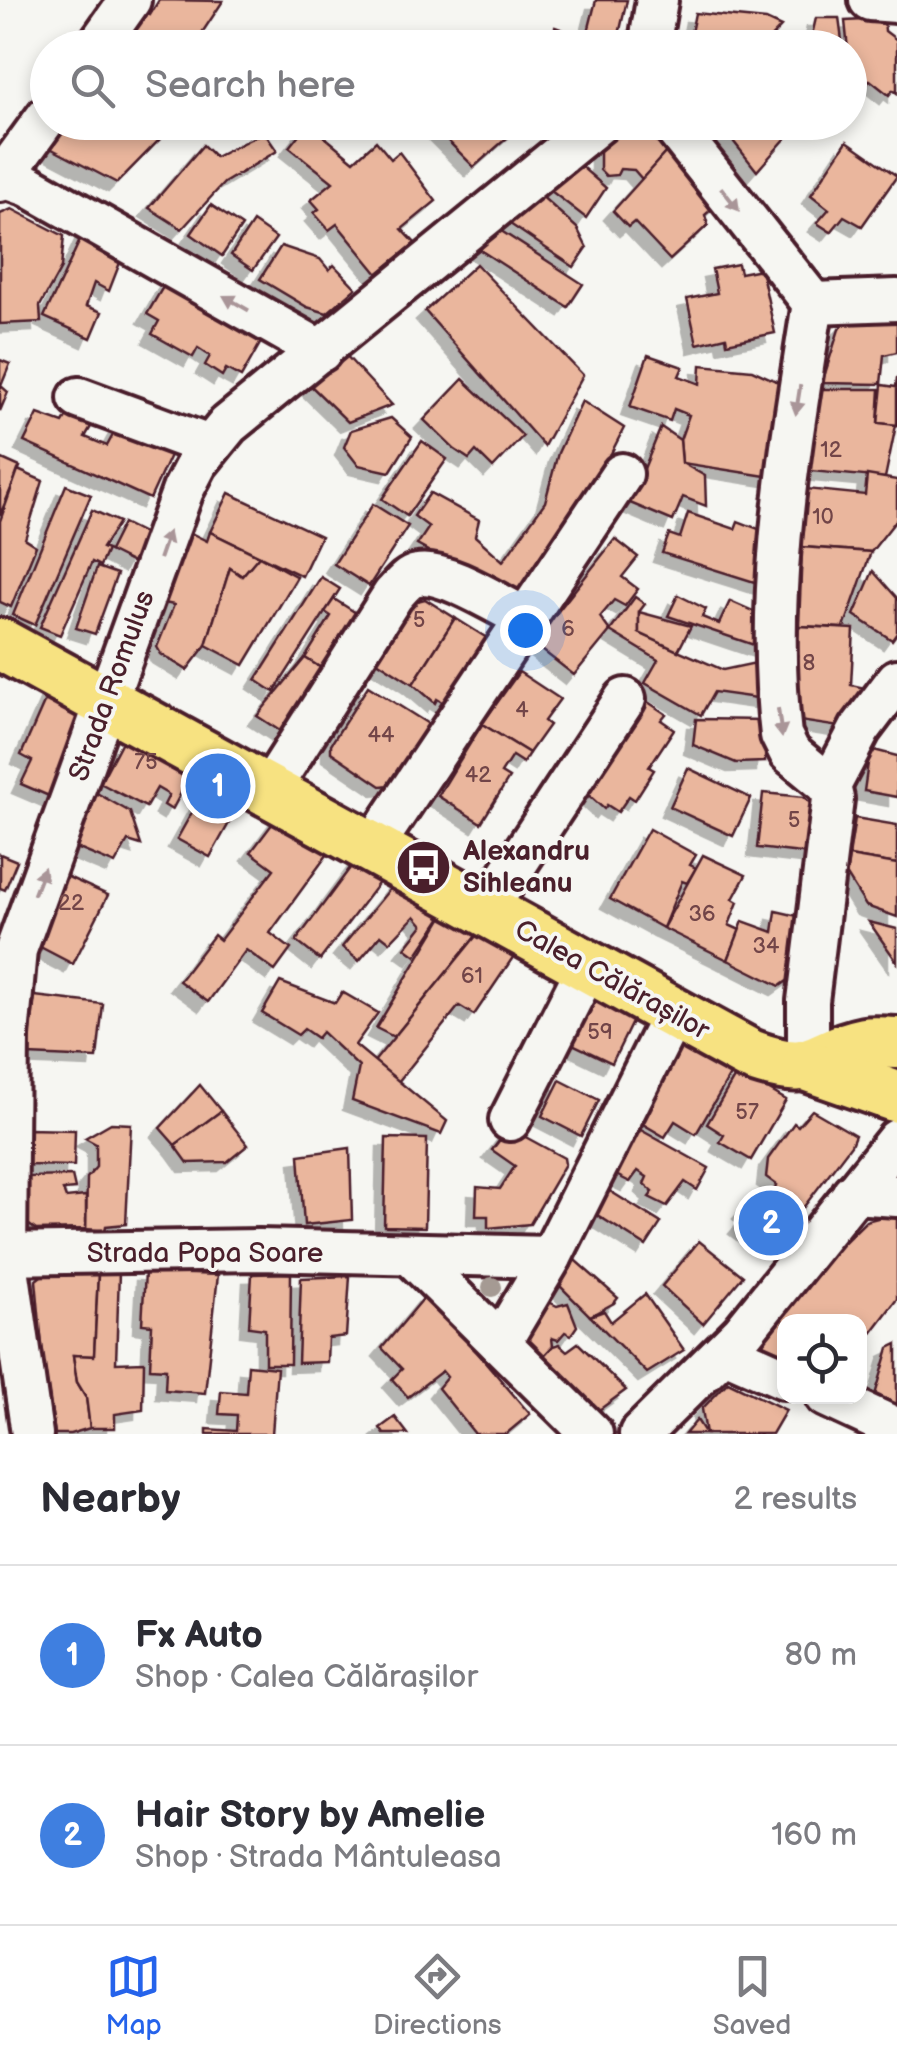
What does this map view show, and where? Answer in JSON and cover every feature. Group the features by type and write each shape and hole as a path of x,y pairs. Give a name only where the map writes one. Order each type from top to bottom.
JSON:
{"main road":[{"name":"Calea Călărașilor","path":"0,644 750,1056 770,1063 808,1066 897,1096"},
{"name":"Calea Călărașilor","path":"808,1066 865,1043 897,1043"}],"street":[{"path":"109,30 130,0"},
{"path":"652,30 657,0"},
{"path":"870,0 897,2"},
{"path":"30,139 1,178 29,186 321,351"},
{"name":"Strada Romulus","path":"32,1434 3,1254 8,1036 16,950 183,490 209,446 228,425 578,140"},
{"path":"684,140 812,303 789,456 776,591 777,701 784,745 830,786 833,799 808,1001 808,1066"},
{"path":"812,303 897,300"},
{"path":"79,398 209,446"},
{"path":"373,847 622,474"},
{"path":"269,790 392,596 410,578 421,574 440,576 524,617"},
{"path":"830,786 860,729 897,680"},
{"path":"486,910 624,699"},
{"path":"510,1120 588,966"},
{"path":"500,1344 552,1256 674,1014"},
{"path":"640,1434 725,1352 897,1140"},
{"path":"853,1193 897,1196"},
{"name":"Strada Popa Soare","path":"3,1254 259,1250 552,1256"},
{"path":"410,1256 592,1434"},
{"path":"725,1352 777,1375"},
{"path":"843,1404 897,1429"}],"building":[{"path":"159,0 223,1 204,30 122,30 137,7 150,15"},
{"path":"596,0 627,0 620,30 588,30"},
{"path":"695,13 766,20 781,27 778,30 692,30"},
{"path":"816,18 839,18 841,30 813,30"},
{"path":"884,19 885,31 897,40 897,93 893,90 889,95 870,80 867,84 867,30 846,30 845,21"},
{"path":"50,140 159,140 117,183 52,149"},
{"path":"248,140 269,140 277,151 224,183 182,229 149,208 203,145 215,157"},
{"path":"295,140 329,140 354,161 376,141 391,159 399,152 436,201 402,229 415,243 378,274 337,224 329,230 314,213 319,209 311,200 333,182 289,147"},
{"path":"447,140 505,140 474,167"},
{"path":"599,140 657,140 667,151 642,179 634,170 620,169 617,175 606,176 600,170 600,153 592,153"},
{"path":"732,140 784,140 757,171"},
{"path":"847,141 897,176 862,226 844,216 831,232 817,223 829,209 811,195"},
{"path":"667,151 719,203 705,215 708,225 670,260 634,222 628,227 613,211"},
{"path":"568,155 606,188 586,218 542,184"},
{"path":"528,184 577,228 587,248 574,267 504,220"},
{"path":"211,205 242,226 222,256 191,234"},
{"path":"12,209 64,236 61,268 40,306 41,322 0,324 0,214"},
{"path":"253,222 276,238 253,270 231,255"},
{"path":"88,223 128,242 109,291 94,283 86,306 102,312 91,338 44,317"},
{"path":"495,227 583,284 568,307 480,250"},
{"path":"281,246 320,259 329,270 334,265 356,288 327,313 307,307 260,279"},
{"path":"476,264 583,375 544,446 425,311"},
{"path":"738,264 740,273 761,269 775,333 727,343 726,337 697,344 687,299 717,293 712,269"},
{"path":"167,280 265,335 241,377 226,369 222,376 205,365 210,356 198,348 193,357 152,334 159,321 147,314"},
{"path":"897,305 897,352 884,355 881,384 822,383 839,329 861,309"},
{"path":"344,353 392,405 348,422 308,383"},
{"path":"648,355 683,367 679,376 700,384 701,365 752,370 785,385 772,477 682,463 680,440 689,415 674,409 670,421 630,407"},
{"path":"0,360 10,364 1,386 8,392 0,411"},
{"path":"897,377 897,425 878,423 882,385 896,387"},
{"path":"463,379 523,436 493,468 476,451 469,459 454,449 424,420"},
{"path":"821,389 880,389 878,423 896,425 885,478 810,471"},
{"path":"582,401 624,428 576,522 515,598 417,545 429,527 414,516 430,493 479,520 475,536 503,561 545,502 558,453"},
{"path":"69,413 92,425 85,437 107,446 121,420 171,453 150,499 24,442 38,414 63,423"},
{"path":"391,418 412,437 390,472 358,465 344,447 351,430"},
{"path":"661,427 680,440 682,463 705,476 706,506 683,497 673,521 630,503"},
{"path":"422,441 447,459 407,516 382,499"},
{"path":"0,458 20,467 0,515"},
{"path":"18,470 43,481 25,539 36,546 11,607 0,602 0,521"},
{"path":"867,475 897,480 897,519 871,552 802,547 807,489 865,495"},
{"path":"66,485 91,495 35,625 13,615"},
{"path":"229,493 321,536 302,576 210,532"},
{"path":"373,504 408,526 369,586 334,564"},
{"path":"92,510 119,522 102,548 107,550 100,566 92,562 60,635 40,627"},
{"path":"688,513 735,529 738,521 764,531 764,585 662,553 669,534 680,538"},
{"path":"123,523 147,535 133,563 109,551"},
{"path":"189,532 207,541 210,532 259,556 242,576 230,568 206,645 187,670 161,654 157,647 174,605 154,601"},
{"path":"615,539 638,557 622,577 638,589 625,606 614,600 600,617 610,631 574,675 533,643"},
{"path":"802,547 871,552 844,628 799,626"},
{"path":"259,556 297,577 244,665 206,645 230,568 242,576"},
{"path":"97,567 117,574 95,634 76,628"},
{"path":"873,571 897,598 897,633 892,640 854,615"},
{"path":"321,577 340,589 274,692 256,680"},
{"path":"678,595 706,609 702,617 719,624 730,601 762,615 760,647 668,616"},
{"path":"635,597 645,604 639,612 639,633 723,670 765,661 764,699 714,692 701,715 645,683 658,660 610,631"},
{"path":"334,599 364,618 329,673 305,658 331,616 325,612"},
{"path":"425,599 455,618 413,684 374,659 409,603"},
{"path":"639,612 691,626 678,651 639,633"},
{"path":"455,618 487,638 491,649 452,708 437,699 435,703 413,684"},
{"path":"799,626 854,629 851,685 870,689 846,728 793,720"},
{"path":"305,658 329,673 287,731 280,731 257,716"},
{"path":"519,672 560,699 544,721 549,725 529,753 482,724"},
{"path":"368,686 430,725 389,785 381,786 331,752 331,744"},
{"path":"51,687 96,708 56,799 21,784 32,761 21,755"},
{"path":"642,698 666,714 661,720 674,729 649,767 654,770 635,800 629,796 618,812 607,805 604,809 575,783"},
{"path":"696,719 766,720 765,762 736,763 693,745"},
{"path":"482,724 529,753 523,763 512,756 501,773 509,778 481,823 438,796"},
{"path":"144,737 196,765 172,810 164,805 169,795 157,788 146,807 100,783 121,743"},
{"path":"870,749 897,756 897,797 864,791"},
{"path":"688,768 751,798 733,836 670,807"},
{"path":"214,773 247,791 210,857 177,839"},
{"path":"95,792 130,812 141,845 128,841 115,864 74,847"},
{"path":"763,793 804,797 815,808 810,854 757,848"},
{"path":"285,807 335,844 270,933 291,949 275,971 246,950 208,1002 179,981 214,935 220,940 274,869 251,852"},
{"path":"855,818 897,825 897,864 849,856"},
{"path":"649,829 696,855 690,865 696,868 687,883 682,881 663,928 610,899"},
{"path":"0,854 17,861 5,890 0,888"},
{"path":"703,855 746,875 733,899 738,902 729,925 740,930 728,960 663,928"},
{"path":"359,856 387,872 320,960 296,941"},
{"path":"849,856 897,864 897,917 866,906 846,874"},
{"path":"57,872 108,895 73,964 25,939"},
{"path":"398,879 450,905 416,956 405,948 423,925 415,916 390,942 381,935 359,961 342,947"},
{"path":"450,905 485,925 394,1037 376,1028"},
{"path":"776,911 802,917 797,974 780,986 728,960 743,921 773,932"},
{"path":"869,922 897,929 897,962"},
{"path":"485,925 520,947 474,1015 459,1006 398,1082 373,1063"},
{"path":"280,982 335,1003 342,992 378,1013 355,1045 447,1121 441,1134 352,1101 359,1067 322,1032 317,1038 304,1029 298,1035 262,1013"},
{"path":"591,987 638,1010 612,1063 568,1042"},
{"path":"35,996 103,1004 97,1058 28,1055"},
{"path":"681,1040 732,1072 696,1134 675,1121 665,1137 636,1120"},
{"path":"738,1071 786,1100 751,1160 720,1142 724,1135 707,1124"},
{"path":"560,1080 599,1100 581,1136 542,1116"},
{"path":"200,1085 221,1111 175,1145 160,1128"},
{"path":"812,1110 855,1135 851,1145 777,1242 762,1230 754,1237 738,1225 747,1215 742,1210 753,1198 764,1206 777,1185 766,1177 768,1159 794,1123 798,1126"},
{"path":"221,1111 248,1145 227,1162 188,1163 175,1145"},
{"path":"111,1123 131,1124 126,1224 106,1226 105,1231 86,1229 87,1178 96,1167 96,1144 85,1138"},
{"path":"509,1128 564,1158 565,1164 530,1224 488,1228 488,1216 476,1216 477,1187 500,1189 515,1166 492,1150"},
{"path":"26,1129 75,1130 74,1166 26,1165"},
{"path":"639,1129 709,1168 697,1190 685,1182 667,1206 649,1197 653,1192 644,1184 647,1177 638,1171 630,1182 614,1174"},
{"path":"386,1138 427,1139 425,1227 384,1226"},
{"path":"350,1148 352,1220 304,1225 299,1155"},
{"path":"72,1176 75,1189 63,1190 66,1198 86,1196 86,1229 36,1230 24,1221 24,1177"},
{"path":"605,1188 661,1223 646,1246 591,1211"},
{"path":"897,1213 897,1299 867,1339 867,1314 777,1314 777,1356 767,1352 761,1345 769,1316 866,1221"},
{"path":"699,1241 743,1276 703,1324 662,1286"},
{"path":"568,1254 618,1298 614,1303 590,1316 554,1280"},
{"path":"49,1270 98,1275 94,1356 73,1355 77,1382 86,1397 90,1428 70,1434 55,1434 43,1357 36,1280"},
{"path":"119,1272 116,1363 144,1362 143,1410 115,1414 115,1428 90,1428 86,1397 77,1382 73,1355 94,1356 98,1275"},
{"path":"145,1272 218,1275 205,1393 165,1390 166,1369 150,1368 152,1325 142,1324"},
{"path":"291,1273 290,1364 265,1364 265,1329 249,1327 252,1274"},
{"path":"350,1276 346,1336 328,1338 327,1362 298,1363 301,1278"},
{"path":"427,1294 530,1414 506,1434 475,1434 438,1388 447,1377 442,1371 408,1397 392,1379 402,1369 382,1348"},
{"path":"645,1294 684,1350 647,1373 590,1316 604,1311 611,1322"},
{"path":"543,1299 557,1306 568,1303 577,1326 571,1335 565,1332 558,1340 552,1338 553,1346 537,1363 518,1336"},
{"path":"578,1343 626,1390 595,1413 537,1363 553,1346 559,1344 567,1351"},
{"path":"897,1344 897,1405 875,1395 889,1348"},
{"path":"248,1365 277,1368 272,1434 207,1434 207,1429 236,1431 237,1415 219,1414 221,1391 246,1393"},
{"path":"728,1382 786,1410 772,1434 706,1434 702,1409"},
{"path":"395,1417 408,1434 384,1434 380,1428"},
{"path":"697,1420 706,1434 685,1434"}],"place":[{"name":"Fx Auto","path":"218,786"},
{"name":"Alexandru Sihleanu","path":"424,867"},
{"name":"Hair Story by Amelie","path":"771,1223"}]}
